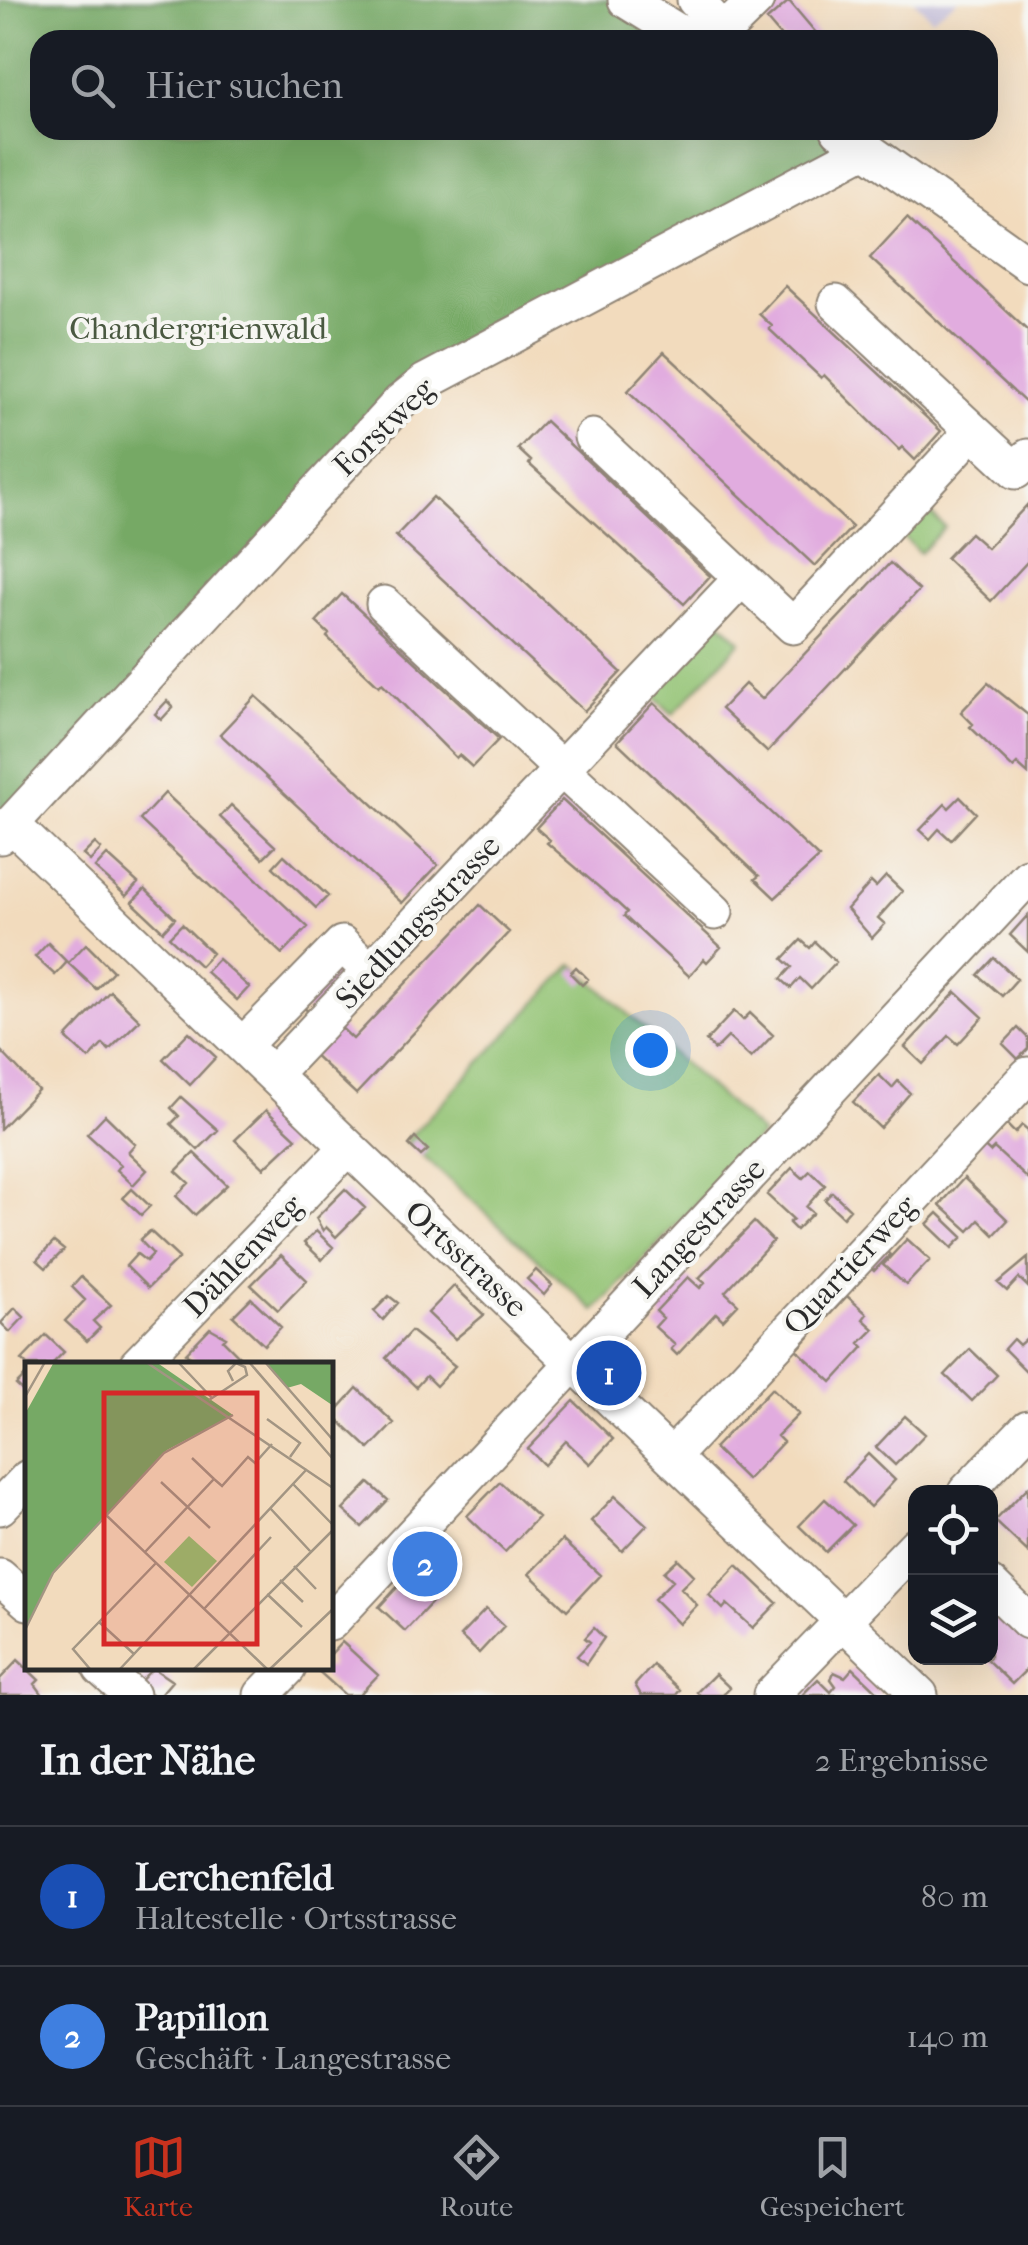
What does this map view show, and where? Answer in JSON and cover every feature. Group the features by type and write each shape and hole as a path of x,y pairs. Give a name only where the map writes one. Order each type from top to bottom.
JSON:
{"street":[{"path":"626,0 694,30"},
{"path":"695,0 707,30"},
{"path":"719,30 756,0"},
{"name":"Forstweg","path":"6,830 400,402 425,382 851,140"},
{"path":"854,140 1028,264"},
{"path":"836,303 1016,471 1028,457"},
{"path":"592,438 793,626 973,431"},
{"name":"Siedlungsstrasse","path":"274,1073 742,578"},
{"path":"384,604 715,912"},
{"name":"Ortsstrasse","path":"6,830 274,1073 920,1695"},
{"name":"Langestrasse","path":"332,1621 1028,877"},
{"path":"243,1045 342,944 371,972"},
{"name":"Quartierweg","path":"672,1456 1028,1074"},
{"name":"Dählenweg","path":"140,1362 348,1146"},
{"path":"973,1485 1028,1428"},
{"path":"0,1507 25,1481"},
{"path":"771,1695 908,1553"},
{"path":"0,1577 25,1599"},
{"path":"998,1592 1028,1621"},
{"path":"103,1670 131,1695"},
{"path":"262,1695 286,1670"}],"shaded area":[{"path":"914,0 958,0 932,19"}],"green space":[{"name":"Chandergrienwald","path":"0,0 626,0 675,30 30,30 30,140 855,140 867,148 425,382 0,836"},
{"path":"919,503 945,527 920,553 895,529"},
{"path":"716,618 741,641 673,714 648,692"},
{"path":"573,964 762,1134 595,1311 406,1141"}],"building":[{"path":"789,1 814,30 776,30 767,20"},
{"path":"907,218 1028,331 1028,405 870,258"},
{"path":"785,286 941,431 915,460 902,447 899,450 824,375 821,378 769,329 772,326 759,314"},
{"path":"664,352 852,527 815,566 628,391"},
{"path":"545,421 710,576 684,604 529,464 531,461 518,449"},
{"path":"433,497 621,672 584,711 396,536"},
{"path":"1028,504 1028,561 991,601 946,558 970,533 987,548"},
{"path":"890,563 919,590 767,752 721,709 745,684 762,699"},
{"path":"342,594 499,739 472,767 459,755 456,758 382,683 379,686 327,637 329,634 316,622"},
{"path":"988,683 1028,715 1028,774 1017,764 1013,768 970,727 973,724 961,712"},
{"path":"256,696 438,865 402,903 220,734"},
{"path":"167,701 173,707 161,720 155,714"},
{"path":"654,703 819,858 775,898 755,879 759,876 617,742"},
{"path":"165,793 308,927 282,954 140,820"},
{"path":"960,797 976,813 951,840 939,829 930,839 920,830 945,804 949,808"},
{"path":"562,800 721,947 707,962 704,959 689,976 624,916 627,912 547,843 550,840 536,828"},
{"path":"231,805 275,846 263,858 220,817"},
{"path":"95,843 101,849 90,861 83,855"},
{"path":"107,855 138,883 126,896 95,868"},
{"path":"284,855 328,896 316,908 273,867"},
{"path":"886,876 902,891 878,918 885,924 872,938 847,909 871,882 876,887"},
{"path":"145,889 175,918 163,931 132,902"},
{"path":"480,905 509,932 356,1094 310,1051 337,1024 353,1039"},
{"path":"1028,915 1028,952 1010,935"},
{"path":"182,924 212,953 200,966 169,937"},
{"path":"801,940 810,948 815,942 836,962 811,989 800,978 791,988 781,979 792,967 783,959"},
{"path":"48,943 67,962 55,975 35,957"},
{"path":"86,944 113,971 96,989 68,963"},
{"path":"994,958 1017,979 1002,996 978,975"},
{"path":"218,959 249,987 237,1000 206,972"},
{"path":"341,961 353,972 312,1015 300,1004"},
{"path":"576,967 588,979 582,985 570,973"},
{"path":"110,991 140,1020 109,1050 103,1044 89,1059 66,1038"},
{"path":"956,992 983,1017 958,1044 949,1036 923,1064 905,1047"},
{"path":"734,1011 743,1020 750,1013 773,1035 751,1058 728,1037 715,1050 706,1041"},
{"path":"1018,1028 1028,1038 1028,1049 1018,1059 1003,1044"},
{"path":"189,1032 216,1057 190,1085 163,1059"},
{"path":"0,1050 38,1090 0,1129"},
{"path":"879,1075 892,1088 898,1081 910,1093 880,1128 853,1102"},
{"path":"181,1097 218,1130 198,1150 171,1124 179,1116 171,1108"},
{"path":"266,1110 296,1138 264,1168 235,1140"},
{"path":"105,1115 135,1144 128,1152 147,1170 133,1185 117,1170 121,1165 87,1134"},
{"path":"1005,1123 1015,1133 1022,1125 1028,1130 1028,1179 994,1148 990,1152 978,1141"},
{"path":"415,1138 428,1150 421,1156 409,1145"},
{"path":"194,1153 227,1185 195,1215 176,1196 189,1183 176,1171"},
{"path":"792,1168 803,1178 810,1171 825,1185 806,1207 813,1213 796,1230 789,1223 793,1219 767,1195"},
{"path":"964,1178 1008,1220 994,1235 979,1220 969,1231 940,1205"},
{"path":"132,1189 150,1206 141,1215 123,1198"},
{"path":"345,1189 365,1208 336,1237 326,1227 323,1231 316,1218"},
{"path":"832,1192 850,1209 843,1217 825,1200"},
{"path":"938,1213 963,1237 952,1248 927,1224"},
{"path":"754,1222 773,1241 725,1292 738,1304 723,1320 716,1313 677,1355 671,1349 675,1345 655,1327 663,1318 656,1311 688,1277 700,1288 705,1283 699,1278"},
{"path":"150,1231 179,1258 148,1288 126,1266 137,1254 146,1261 153,1254 140,1240"},
{"path":"316,1231 333,1247 322,1260 304,1243"},
{"path":"907,1239 930,1260 906,1285 883,1265"},
{"path":"54,1242 64,1250 46,1268 37,1260"},
{"path":"882,1246 890,1255 874,1271 866,1263"},
{"path":"281,1255 307,1280 278,1310 251,1285"},
{"path":"1028,1258 1028,1287 1019,1278 1007,1291 998,1283"},
{"path":"536,1270 552,1285 544,1295 527,1279"},
{"path":"81,1277 111,1305 93,1321 100,1328 87,1341 65,1321 85,1300 72,1287"},
{"path":"454,1286 484,1315 455,1339 428,1313"},
{"path":"389,1296 398,1303 383,1320 374,1311"},
{"path":"847,1296 867,1314 863,1319 874,1329 860,1343 864,1347 832,1382 797,1350"},
{"path":"251,1298 281,1327 264,1345 233,1316"},
{"path":"15,1308 24,1317 10,1332 1,1323"},
{"path":"210,1328 226,1337 223,1340 245,1362 195,1362 186,1353"},
{"path":"411,1331 455,1366 436,1386 426,1376 416,1387 386,1358"},
{"path":"46,1335 64,1352 54,1362 22,1360"},
{"path":"1028,1337 1028,1373 1004,1349 1013,1339 1019,1345"},
{"path":"970,1349 997,1375 972,1401 945,1375"},
{"path":"25,1376 25,1393 16,1385"},
{"path":"357,1388 394,1423 369,1449 333,1415"},
{"path":"772,1388 799,1414 777,1436 783,1442 747,1480 714,1448"},
{"path":"574,1401 613,1439 590,1464 566,1441 544,1465 528,1449"},
{"path":"905,1416 925,1434 895,1465 876,1447"},
{"path":"868,1454 895,1480 870,1507 843,1481"},
{"path":"500,1482 538,1517 505,1552 467,1516"},
{"path":"369,1483 388,1500 362,1527 343,1510"},
{"path":"1028,1487 1028,1552 998,1524 998,1518"},
{"path":"615,1496 647,1525 622,1551 591,1521"},
{"path":"825,1499 853,1525 826,1552 799,1526"},
{"path":"562,1540 600,1575 567,1610 529,1574"},
{"path":"424,1558 450,1583 405,1631 379,1607"},
{"path":"678,1559 694,1575 681,1588 697,1605 679,1624 654,1599 673,1580 664,1572"},
{"path":"737,1565 777,1603 753,1628 727,1604 723,1609 709,1595"},
{"path":"486,1609 504,1626 479,1653 460,1636"},
{"path":"998,1609 1028,1639 1028,1668 1012,1684 992,1665 998,1665"},
{"path":"594,1628 604,1638 586,1664 577,1656 590,1642 585,1638"},
{"path":"342,1642 378,1675 359,1695 345,1695 317,1670 332,1670 332,1653"},
{"path":"18,1660 39,1680 35,1684 43,1695 0,1695 0,1679"},
{"path":"653,1665 680,1690 676,1695 641,1695 635,1685"},
{"path":"853,1668 881,1695 802,1695 818,1679 831,1692 836,1686 831,1679 834,1672 845,1677"},
{"path":"151,1670 172,1681 160,1695 142,1695 134,1688"},
{"path":"715,1674 730,1688 723,1695 700,1695 697,1692"}],"place":[{"name":"Lerchenfeld","path":"609,1373"},
{"name":"Papillon","path":"425,1564"}]}
